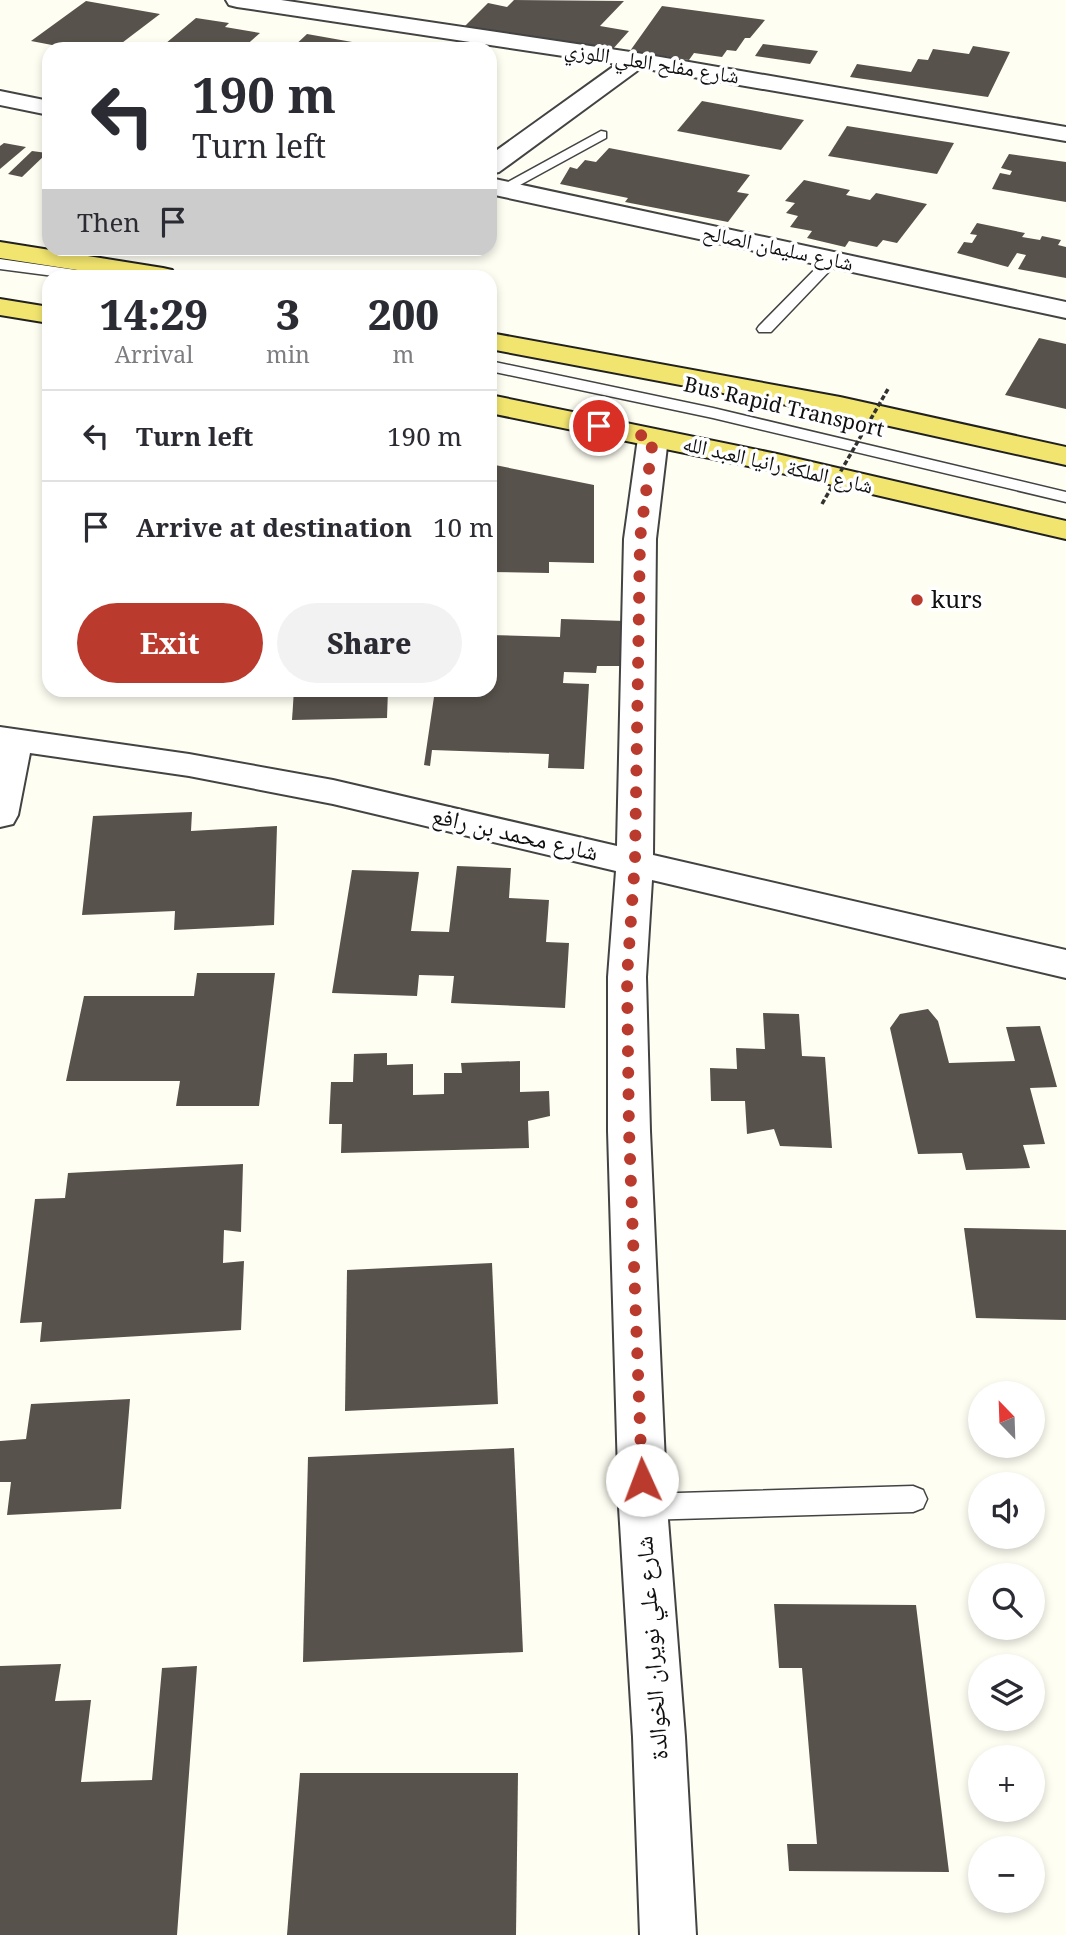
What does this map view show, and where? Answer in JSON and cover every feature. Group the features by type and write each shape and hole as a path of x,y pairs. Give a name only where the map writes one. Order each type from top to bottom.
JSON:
{"main road":[{"path":"0,250 125,270"},
{"path":"0,307 42,314"},
{"path":"497,342 840,406 1066,456"},
{"name":"شارع الملكة رانيا العبد الله","path":"497,405 1066,530"}],"street":[{"name":"شارع مفلح العلي اللوزي","path":"237,0 637,60 1066,134"},
{"path":"497,179 637,60"},
{"path":"0,99 42,107"},
{"name":"شارع سليمان الصالح","path":"497,181 1066,310"},
{"name":"شارع علي نويران الخوالدة","path":"653,438 640,539 635,861 627,977 643,1507 659,1737 668,1935"},
{"path":"0,814 7,738"},
{"name":"شارع محمد بن رافع","path":"7,738 188,765 333,792 1066,964"}],"lane":[{"path":"497,180 600,135"},
{"path":"765,329 833,259"},
{"path":"0,264 42,270"},
{"path":"0,274 42,279"},
{"name":"Bus Rapid Transport","path":"497,359 859,440 1066,497"},
{"name":"Bus Rapid Transport","path":"497,367 1066,484"},
{"path":"643,1507 913,1500"}],"path":[{"path":"822,504 888,389"}],"building":[{"path":"514,0 624,1 600,26 629,31 612,50 465,26 488,3 507,7"},
{"path":"86,1 160,14 123,42 31,41"},
{"path":"662,6 765,20 750,38 745,38 736,51 727,50 722,57 694,53 689,60 630,51"},
{"path":"196,18 229,23 225,27 260,33 250,42 167,42"},
{"path":"307,34 352,42 298,42"},
{"path":"763,44 818,51 810,64 755,56"},
{"path":"973,46 1010,52 988,97 850,77 857,64 911,72 918,59 928,60 933,49 969,54"},
{"path":"702,101 804,120 781,150 677,131"},
{"path":"847,126 954,143 937,174 828,156"},
{"path":"4,143 26,147 0,169 0,146"},
{"path":"609,148 750,175 737,192 749,194 728,222 625,202 628,198 560,184 570,167 577,169 585,160 596,162"},
{"path":"32,151 42,152 42,158 22,177 8,174"},
{"path":"1009,154 1066,162 1066,202 992,189 1000,173 1010,175 1012,171 1001,168"},
{"path":"804,180 850,190 846,195 870,200 876,193 927,204 897,243 883,240 877,247 849,241 845,247 807,238 812,231 790,227 798,216 786,213 795,203 785,201"},
{"path":"977,223 1025,233 1022,237 1040,240 1042,236 1061,240 1058,245 1066,247 1066,278 1018,269 1026,255 1017,253 1008,267 957,253 964,242 972,243 977,235 970,234"},
{"path":"1039,338 1066,344 1066,409 1005,395"},
{"path":"497,465 594,485 594,563 549,562 549,573 497,572"},
{"path":"561,619 625,621 622,666 597,666 596,673 564,672 563,683 589,684 584,769 548,768 549,754 432,750 430,766 424,765 434,697 497,697 497,635 560,637"},
{"path":"294,697 388,697 387,718 292,720"},
{"path":"192,812 191,831 277,826 274,925 174,930 175,911 82,915 93,816"},
{"path":"457,866 511,868 509,898 549,900 546,942 569,943 565,1008 451,1003 454,976 419,975 417,996 332,993 352,870 419,872 411,931 449,932"},
{"path":"197,973 275,973 259,1106 176,1106 180,1081 66,1081 84,996 194,996"},
{"path":"928,1009 938,1021 949,1063 1015,1061 1006,1027 1040,1026 1057,1087 1030,1088 1045,1144 1023,1145 1030,1168 966,1170 962,1153 918,1154 890,1028 900,1014"},
{"path":"763,1013 799,1014 802,1056 825,1057 832,1148 780,1146 774,1129 747,1134 745,1101 711,1101 710,1068 737,1069 736,1048 765,1049"},
{"path":"387,1053 387,1065 413,1064 413,1095 444,1094 444,1073 462,1073 461,1063 520,1061 520,1092 549,1091 550,1116 528,1121 529,1148 341,1153 342,1124 329,1124 331,1082 353,1082 354,1054"},
{"path":"243,1164 241,1232 224,1230 223,1263 244,1261 241,1330 40,1342 42,1322 20,1323 35,1199 65,1198 68,1173"},
{"path":"964,1228 1066,1230 1066,1320 976,1318"},
{"path":"492,1263 498,1404 345,1411 347,1270"},
{"path":"130,1399 121,1509 7,1515 11,1482 0,1482 0,1441 26,1439 31,1404"},
{"path":"514,1448 523,1652 303,1662 308,1457"},
{"path":"774,1604 916,1605 949,1872 789,1871 787,1844 817,1844 802,1668 779,1668"},
{"path":"61,1664 55,1701 91,1700 81,1782 152,1780 162,1668 197,1666 177,1935 0,1935 0,1666"},
{"path":"300,1773 518,1773 516,1935 287,1935"}],"place":[{"name":"kurs","path":"917,600"}],"route":[{"path":"599,426 653,438 640,539 635,861 627,977 629,1131 642,1480"}]}
